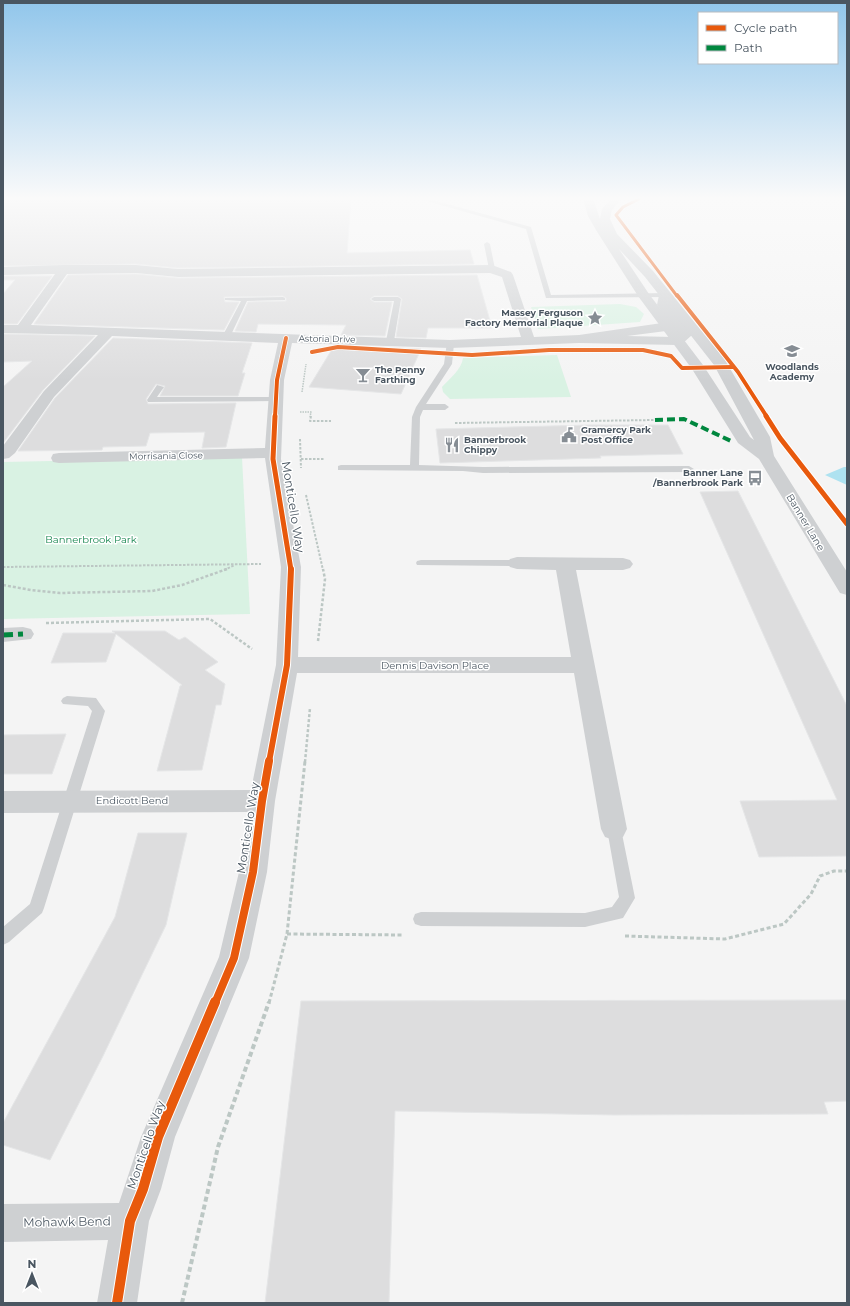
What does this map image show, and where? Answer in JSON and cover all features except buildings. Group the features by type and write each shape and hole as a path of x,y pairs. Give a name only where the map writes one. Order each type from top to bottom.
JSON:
{"street":[{"name":"Banner Lane","path":"621,260 644,296 720,363 762,437 766,456 847,588"},
{"name":"Banner Lane","path":"637,260 665,295 663,305 678,326"},
{"path":"22,329 64,269"},
{"path":"3,271 136,269 178,273 492,269 507,275 529,341"},
{"path":"677,341 684,335 678,326"},
{"name":"Astoria Drive","path":"579,339 678,326"},
{"name":"Astoria Drive","path":"3,329 109,331 226,337 450,344 493,344 579,339 677,341"},
{"path":"3,454 9,449 49,394 109,331"},
{"name":"Monticello Way","path":"117,1303 130,1221 143,1189 158,1137 234,958 252,872 262,801 287,664 291,566 274,453 288,398 277,380 286,338"},
{"name":"Banner Lane","path":"677,341 698,368 744,440 766,456"},
{"name":"Morrisania Close","path":"59,458 274,453"},
{"path":"517,563 623,564"},
{"path":"565,563 614,829"},
{"name":"Dennis Davison Place","path":"287,664 583,665"},
{"name":"Endicott Bend","path":"3,802 262,801"},
{"name":"Mohawk Bend","path":"3,1223 130,1221"}],"lane":[{"path":"490,260 492,269"},
{"path":"538,260 548,297 665,295"},
{"path":"374,299 402,298 390,341"},
{"path":"227,299 283,299"},
{"path":"226,337 245,299"},
{"path":"414,469 416,424 420,407 448,364 450,344"},
{"path":"160,387 151,400 288,398"},
{"path":"420,407 445,407"},
{"path":"341,468 463,468 483,470 689,469"},
{"path":"421,563 517,563"},
{"path":"3,938 36,908 99,711 92,701 67,701"},
{"path":"421,919 585,920 617,913 627,898 614,829"}],"path":[{"path":"288,398 307,360"},
{"path":"300,419 300,412 311,412 310,421 331,421"},
{"path":"416,424 655,420"},
{"path":"300,433 301,472"},
{"path":"306,493 314,529"},
{"path":"3,585 20,590 46,592 86,593 162,590 206,578 237,564"},
{"path":"3,567 261,564"},
{"path":"13,635 31,624 210,619 252,649"}],"green space":[{"path":"620,304 636,307 644,314 640,322 538,329 531,307"},
{"path":"557,355 571,397 450,399 443,392 442,387 458,370 463,358"},
{"name":"Bannerbrook Park","path":"242,457 250,614 3,619 3,462"}],"water":[{"path":"847,467 847,485 825,475"}],"marked path":[{"path":"655,420 684,419 731,441"},
{"path":"3,635 23,634"}],"cycle path":[{"path":"650,260 709,337 738,372 780,438 847,524"},
{"path":"117,1303 130,1221 143,1189 158,1137 234,958 253,872 262,801 287,665 291,567 273,459 277,380 286,338"},
{"path":"312,352 338,347 472,355 549,350 643,350 671,356 682,368 733,367"}],"place":[{"name":"Massey Ferguson Factory Memorial Plaque","path":"595,318"},
{"name":"Woodlands Academy","path":"792,351"},
{"name":"The Penny Farthing","path":"363,375"},
{"name":"Gramercy Park Post Office","path":"569,435"},
{"name":"Bannerbrook Chippy","path":"452,445"},
{"name":"Banner Lane /Bannerbrook Park","path":"755,478"}]}
